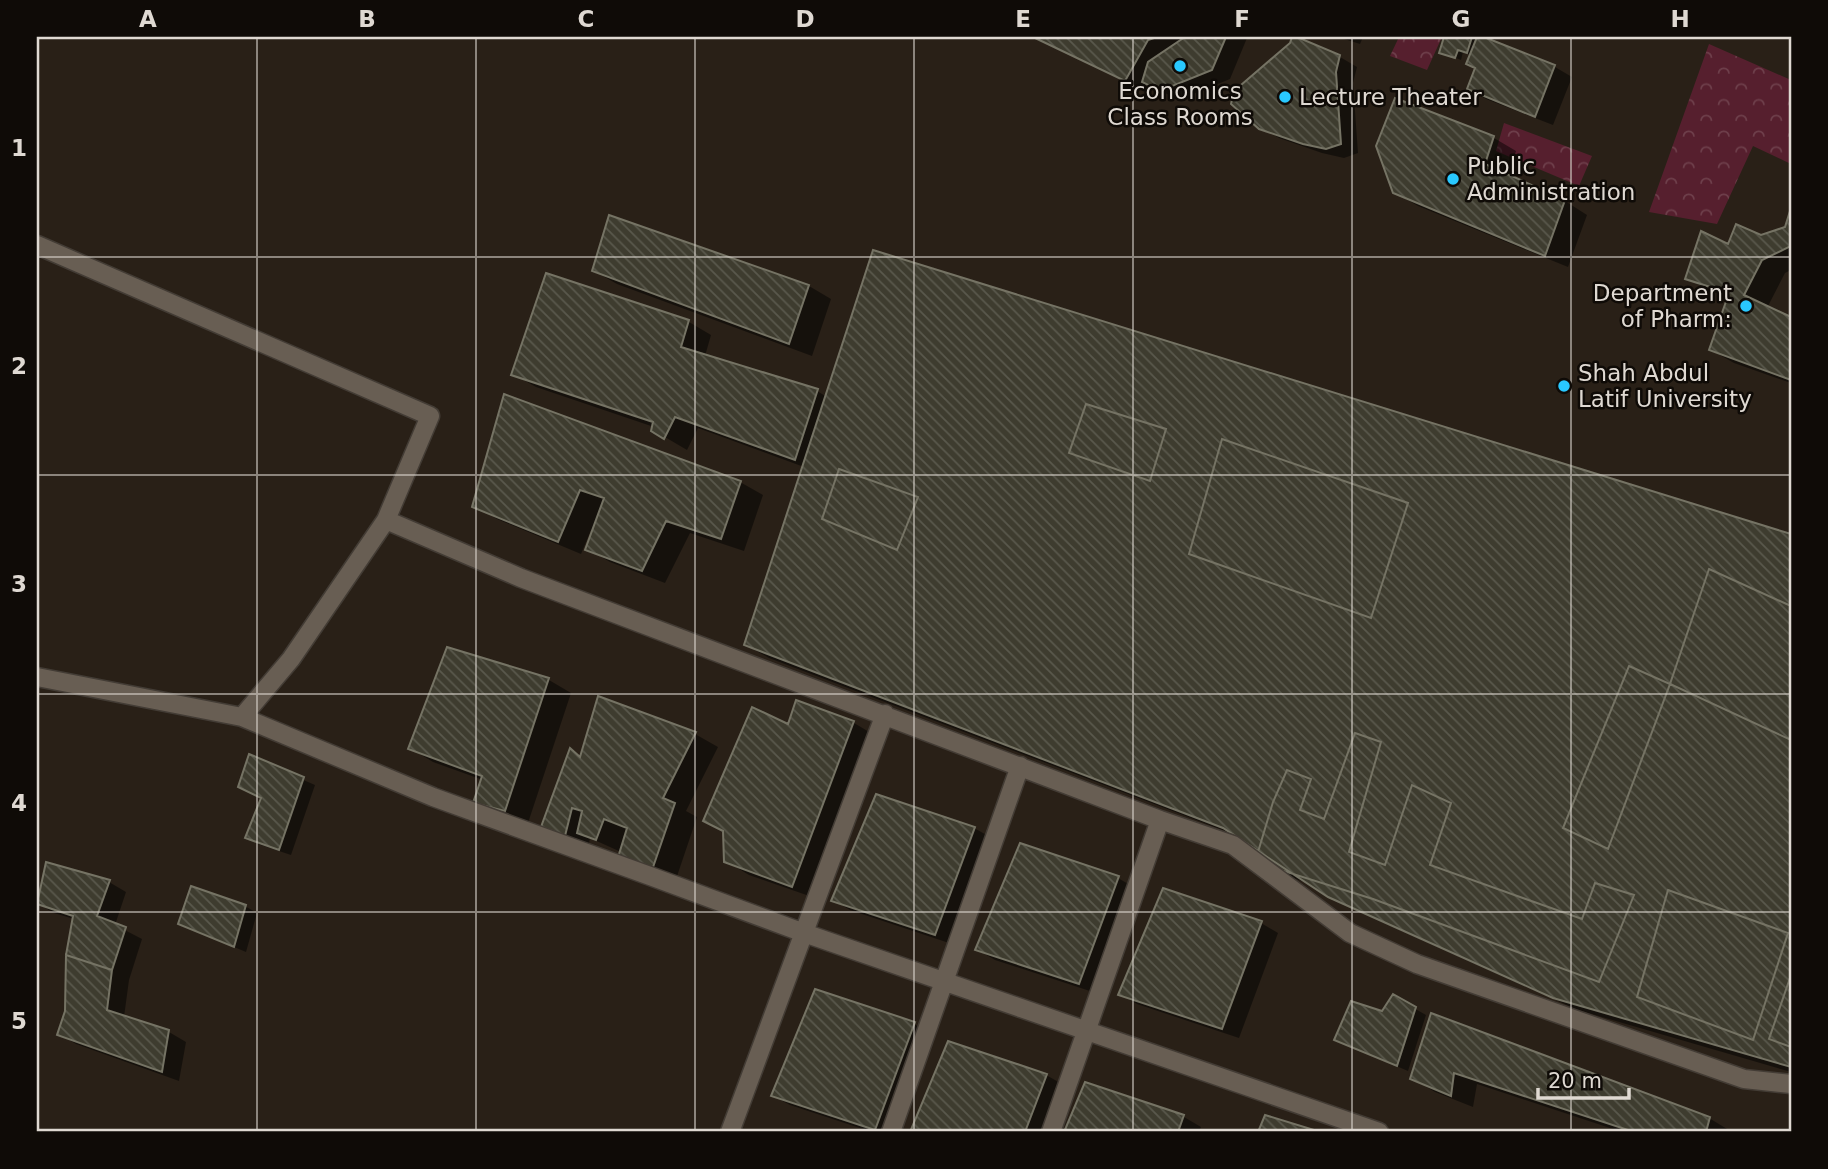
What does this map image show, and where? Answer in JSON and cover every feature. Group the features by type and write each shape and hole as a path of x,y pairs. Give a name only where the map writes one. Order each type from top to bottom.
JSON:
{"street":[{"path":"37,245 430,416 386,520 291,659 242,717"},
{"path":"386,520 521,578 1160,820 1233,845 1350,933 1416,964 1744,1079 1791,1084"},
{"path":"37,677 242,717 433,797 804,933 1380,1132"},
{"path":"732,1132 885,714"},
{"path":"891,1132 1020,766"},
{"path":"1051,1132 1160,820"}],"green space":[{"path":"1399,37 1442,37 1427,70 1390,56"},
{"path":"1709,44 1791,80 1791,164 1753,146 1717,224 1649,212"},
{"path":"1504,123 1592,156 1579,186 1496,151"}],"building":[{"name":"Economics Class Rooms","path":"1033,37 1157,37 1148,40 1125,81"},
{"name":"Economics Class Rooms","path":"1185,37 1226,37 1212,70 1160,91 1142,82 1148,62"},
{"name":"Lecture Theater","path":"1292,37 1340,55 1336,72 1341,144 1326,149 1259,129 1231,104 1234,91 1290,43"},
{"path":"1444,37 1472,37 1467,53 1458,50 1455,58 1439,53"},
{"path":"1477,37 1484,37 1555,65 1535,117 1467,89 1475,68 1466,64"},
{"name":"Public Administration","path":"1395,98 1494,136 1485,164 1565,200 1545,256 1393,193 1376,146"},
{"name":"Department of Pharm:","path":"1790,211 1791,246 1762,260 1744,295 1791,317 1791,380 1709,350 1729,293 1685,279 1701,231 1728,244 1736,224 1761,235 1785,227"},
{"path":"609,215 809,285 789,344 592,271"},
{"path":"873,250 1791,534 1791,1067 1553,998 1328,897 1223,828 744,645"},
{"path":"546,273 689,320 681,347 818,389 795,460 675,417 664,439 651,431 653,422 511,375"},
{"path":"504,394 741,481 721,539 666,521 642,571 585,550 604,498 580,490 558,542 472,507"},
{"path":"1086,404 1166,429 1150,481 1069,453"},
{"path":"1222,439 1408,503 1371,618 1189,554"},
{"path":"839,469 918,497 897,550 822,519"},
{"path":"1709,569 1791,606 1791,740 1670,684"},
{"path":"447,647 549,678 505,811 473,803 482,776 408,749"},
{"path":"1629,666 1670,684 1608,849 1563,828"},
{"path":"598,696 696,732 663,798 675,803 650,876 616,864 627,828 604,819 596,840 577,833 582,811 572,808 565,836 541,827 570,748 580,757"},
{"path":"796,700 854,721 792,887 724,862 723,831 703,821 752,707 788,724"},
{"path":"1355,733 1381,742 1349,852 1385,865 1412,785 1451,803 1430,865 1582,919 1595,883 1634,895 1599,982 1373,899 1255,862 1273,802 1287,770 1311,779 1300,810 1324,819"},
{"path":"249,754 304,777 279,850 245,838 261,798 238,787"},
{"path":"876,794 975,827 935,935 831,901"},
{"path":"1020,843 1119,876 1079,984 975,950"},
{"path":"46,862 110,880 97,916 126,927 112,970 66,955 73,916 37,904"},
{"path":"191,886 246,905 234,947 178,924"},
{"path":"1163,888 1262,921 1222,1029 1118,995"},
{"path":"1668,890 1788,933 1753,1040 1637,997"},
{"path":"66,955 112,970 107,1010 169,1030 162,1072 57,1035 65,1011"},
{"path":"1791,975 1791,1047 1769,1039"},
{"path":"815,989 915,1022 875,1130 771,1096"},
{"path":"1393,994 1416,1007 1397,1066 1334,1040 1351,1001 1382,1011"},
{"path":"1431,1013 1710,1117 1706,1132 1634,1132 1454,1073 1451,1096 1410,1079"},
{"path":"948,1041 1047,1074 1025,1132 910,1132"},
{"path":"1085,1082 1184,1115 1178,1132 1064,1132"},
{"path":"1265,1115 1314,1130 1258,1132"}],"place":[{"name":"Economics Class Rooms","path":"1180,66"},
{"name":"Lecture Theater","path":"1285,97"},
{"name":"Public Administration","path":"1453,179"},
{"name":"Department of Pharm:","path":"1746,306"},
{"name":"Shah Abdul Latif University","path":"1564,386"}]}
